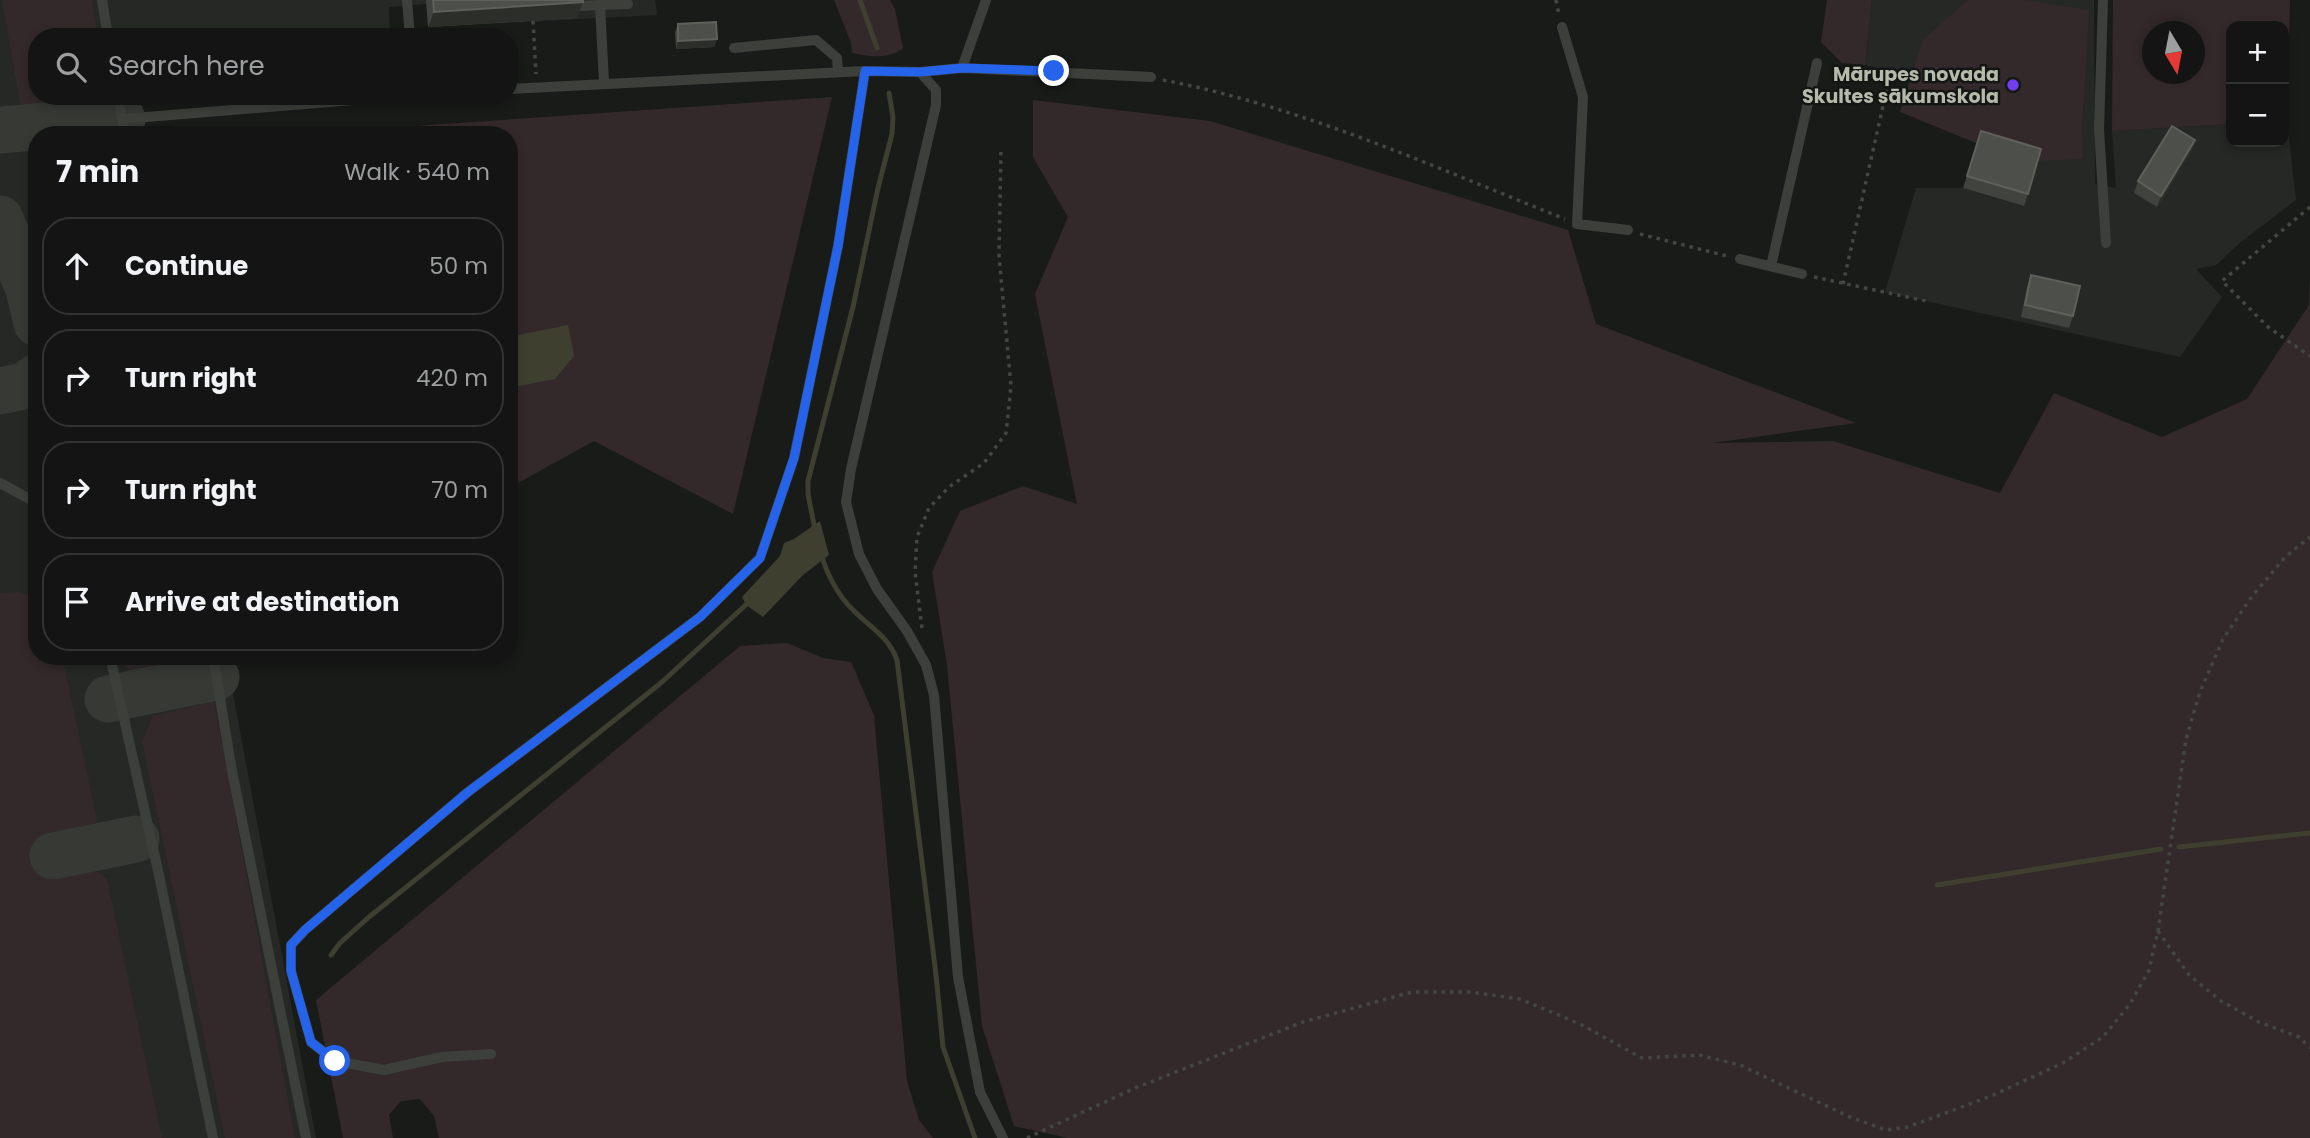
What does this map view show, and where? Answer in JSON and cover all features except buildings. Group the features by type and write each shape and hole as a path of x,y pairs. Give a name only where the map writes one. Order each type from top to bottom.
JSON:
{"lane":[{"path":"102,0 107,28"},
{"path":"407,0 409,28"},
{"path":"962,68 986,0"},
{"path":"2103,0 2099,129 2106,243"},
{"path":"576,6 628,4"},
{"path":"600,5 604,83"},
{"path":"1562,27 1583,97 1577,224 1628,230"},
{"path":"734,48 816,40 837,58 838,72"},
{"path":"1771,267 1818,63"},
{"path":"518,89 962,68 1151,78"},
{"path":"491,1054 442,1057 384,1070 335,1061 311,1042 291,971 291,945 305,930 468,792 700,617 760,558 794,458 838,246 865,71"},
{"path":"920,72 936,90 936,105 851,469 846,502 859,554 877,589 907,631 926,665 934,695 958,977 980,1092 1003,1138"},
{"path":"120,105 123,126"},
{"path":"122,119 292,105"},
{"path":"1740,259 1802,274"},
{"path":"0,482 28,498"},
{"path":"112,665 159,874 213,1138"},
{"path":"214,665 232,771 306,1138"}],"path":[{"path":"533,21 537,88"},
{"path":"1151,78 1219,90 1355,135 1577,224"},
{"path":"1843,284 1887,88"},
{"path":"923,638 915,572 917,537 929,508 949,487 984,463 1006,433 1011,386 999,256 1001,150"},
{"path":"2310,207 2222,281 2268,327 2310,356"},
{"path":"1628,230 1740,259"},
{"path":"1802,274 1926,301"},
{"path":"1027,1138 1135,1088 1303,1022 1412,992 1471,992 1520,999 1580,1024 1642,1058 1699,1055 1740,1065 1850,1117 1886,1130 1908,1128 1991,1096 2063,1063 2103,1037 2130,1004 2149,970 2158,931 2186,739 2200,692 2223,639 2250,600 2285,557 2310,537"},
{"path":"2158,931 2189,975 2221,1001 2259,1022 2299,1037 2310,1048"}],"shaded area":[{"path":"0,0 655,0 657,15 428,27 426,4 389,7 390,28 28,28 28,105 129,105 132,126 28,126 28,665 228,665 316,1138 0,1138"},
{"path":"2,0 92,0 97,28 28,28 28,105 110,105 111,111 42,115 20,103"},
{"path":"834,0 890,0 895,9 903,49 878,56 852,53 851,43"},
{"path":"1827,0 1872,0 1865,65 1842,63 1821,42"},
{"path":"1872,0 2094,0 2095,184 2116,188 2112,131 2226,124 2226,147 2289,147 2289,139 2296,200 2216,265 2196,269 2222,297 2180,357 1885,292 1916,188 1963,188 2023,206 1999,106 1865,65"},
{"name":"Mārupes novada Skultes sākumskola","path":"1968,0 2024,0 2089,10 2082,127 2083,159 2037,161 1976,143 1900,112 1923,40"},
{"path":"2113,0 2290,0 2289,40 2289,21 2226,21 2226,124 2112,131"},
{"path":"832,97 733,514 594,441 518,483 518,126 415,126"},
{"path":"1033,100 1210,121 1568,230 1596,324 1856,423 1712,443 1833,441 2000,493 2054,393 2162,437 2247,399 2309,305 2310,275 2310,1138 1068,1138 1014,1126 982,1026 947,665 932,572 960,511 1023,486 1077,504 1035,294 1068,217 1033,157"},
{"path":"568,325 574,356 555,379 518,386 518,335"},
{"path":"820,521 829,555 803,575 763,617 746,605 742,597 780,556 784,543"},
{"path":"18,592 28,596 28,665 64,665 97,820 90,833 41,843 48,873 89,865 107,879 162,1138 0,1138 0,593"},
{"path":"787,643 823,658 851,662 874,715 907,1081 919,1120 933,1138 439,1138 434,1116 420,1099 401,1101 389,1115 393,1138 343,1138 316,1000 740,646"},
{"path":"123,665 200,665 138,677"},
{"path":"214,701 295,1138 225,1138 142,741 153,716"}],"waterway":[{"path":"860,0 877,48"},
{"path":"815,530 808,481 853,307 892,134 893,117 889,93"},
{"path":"821,553 838,591 854,611 884,638 897,660 943,1047 975,1138"},
{"path":"331,955 340,943 369,917 662,682 750,601"},
{"path":"2179,847 2310,833"},
{"path":"1937,885 2161,849"}],"taxiway":[{"path":"44,126 122,119"},
{"path":"0,130 28,127"},
{"path":"0,219 28,287"},
{"path":"0,391 28,383"},
{"path":"108,699 216,677"},
{"path":"53,856 136,839"}],"place":[{"name":"Mārupes novada Skultes sākumskola","path":"2013,85"}],"route":[{"path":"335,1061 311,1042 291,971 291,945 305,930 468,792 700,617 760,558 794,458 838,246 865,71 920,72 962,68 1054,71"}]}
